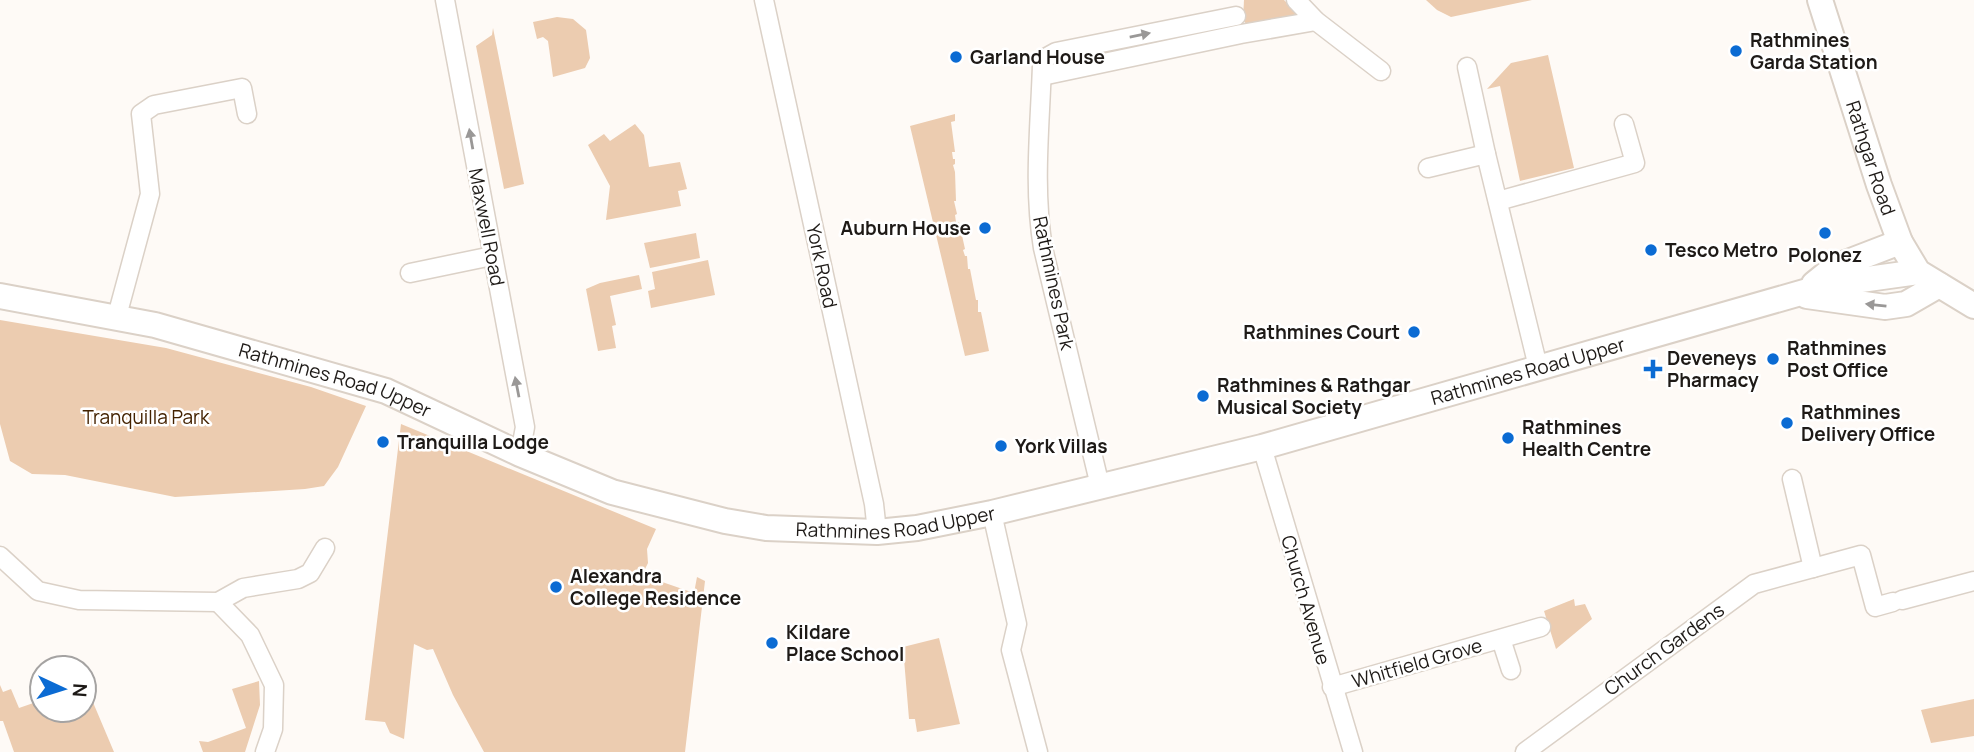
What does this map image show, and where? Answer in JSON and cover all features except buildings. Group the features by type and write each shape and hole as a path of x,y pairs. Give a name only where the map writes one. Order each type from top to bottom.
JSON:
{"main road":[{"name":"Rathgar Road","path":"1820,0 1879,185 1900,242 1917,272"},
{"path":"1799,295 1835,267 1900,242"},
{"name":"Rathmines Road Upper","path":"0,296 155,325 386,391 520,454 612,492 725,521 766,528 877,532 917,528 992,513 1262,447 1832,284 1917,272"},
{"path":"1917,272 1974,306"},
{"name":"Rathmines Road Upper","path":"1799,295 1885,307 1906,304 1939,285"}],"street":[{"name":"Maxwell Road","path":"445,0 525,427 520,454"},
{"name":"York Road","path":"764,0 874,505 877,532"},
{"path":"1296,0 1316,21 1381,71"},
{"name":"Rathmines Park","path":"1100,486 1038,217 1036,180 1042,65 1047,57 1056,52 1238,17 1316,21"},
{"path":"1467,67 1538,368"},
{"path":"117,316 150,194 141,114 154,105 242,88 247,114"},
{"path":"1497,201 1635,163 1624,124"},
{"path":"1428,168 1486,154"},
{"path":"410,273 492,256"},
{"name":"Church Avenue","path":"1262,447 1353,752"},
{"path":"1792,479 1813,568"},
{"path":"992,513 1017,624 1011,650 1038,752"},
{"path":"2,558 37,591 79,600 218,602 243,588 298,579 310,573 325,548"},
{"name":"Church Gardens","path":"1525,752 1754,584 1861,555 1875,607 1974,580"},
{"path":"218,602 250,635 274,685 272,729 265,752"},
{"name":"Whitfield Grove","path":"1332,687 1541,627"},
{"name":"Whitfield Grove","path":"1501,639 1511,670"}],"green space":[{"path":"1244,0 1284,0 1295,11 1295,16 1247,26 1243,19"},
{"path":"1426,0 1532,0 1451,17"},
{"path":"557,17 573,19 586,30 590,58 585,68 553,77 548,41 543,37 537,39 533,22"},
{"path":"1228,24 1229,30 1057,65 1055,62 1056,59"},
{"path":"493,28 524,184 504,189 476,46 492,35"},
{"path":"1548,55 1574,168 1520,181 1500,86 1487,89 1511,63"},
{"path":"955,114 955,121 951,122 955,152 952,152 955,159 956,222 959,222 965,249 963,250 967,256 989,351 965,356 910,126"},
{"path":"635,124 644,135 649,167 680,162 687,189 678,191 681,206 606,220 610,186 588,145 604,134 610,141"},
{"path":"696,233 700,258 650,268 644,243"},
{"path":"708,260 715,295 651,308 648,291 655,289 652,272"},
{"path":"639,275 642,289 610,296 616,325 612,326 616,348 598,351 586,289 600,283"},
{"name":"Tranquilla Park","path":"0,320 166,348 311,387 366,406 338,467 324,486 175,497 65,475 32,474 10,461 0,424"},
{"name":"Alexandra College Residence","path":"401,424 656,529 647,549 648,563 642,575 694,593 697,577 705,581 685,752 484,752 453,695 433,649 427,650 414,644 404,739 390,733 385,722 365,720"},
{"path":"1574,599 1575,606 1585,604 1592,619 1556,649 1544,611"},
{"path":"939,638 960,724 917,732 915,719 909,719 903,647"},
{"path":"259,681 260,705 245,752 203,752 199,741 208,742 246,728 232,689"},
{"path":"0,685 3,692 11,689 19,708 28,705 28,724 98,724 98,714 114,752 14,752 3,721 0,721"},
{"path":"1974,699 1974,736 1931,743 1921,710"}],"place":[{"name":"Rathmines Garda Station","path":"1736,51"},
{"name":"Garland House","path":"956,57"},
{"name":"Auburn House","path":"985,228"},
{"name":"Polonez","path":"1825,233"},
{"name":"Tesco Metro","path":"1651,250"},
{"name":"Rathmines Court","path":"1414,332"},
{"name":"Rathmines Post Office","path":"1773,359"},
{"name":"Deveneys Pharmacy","path":"1653,369"},
{"name":"Rathmines & Rathgar Musical Society","path":"1203,396"},
{"name":"Rathmines Delivery Office","path":"1787,423"},
{"name":"Rathmines Health Centre","path":"1508,438"},
{"name":"Tranquilla Lodge","path":"383,442"},
{"name":"York Villas","path":"1001,446"},
{"name":"Alexandra College Residence","path":"556,587"},
{"name":"Kildare Place School","path":"772,643"}]}
